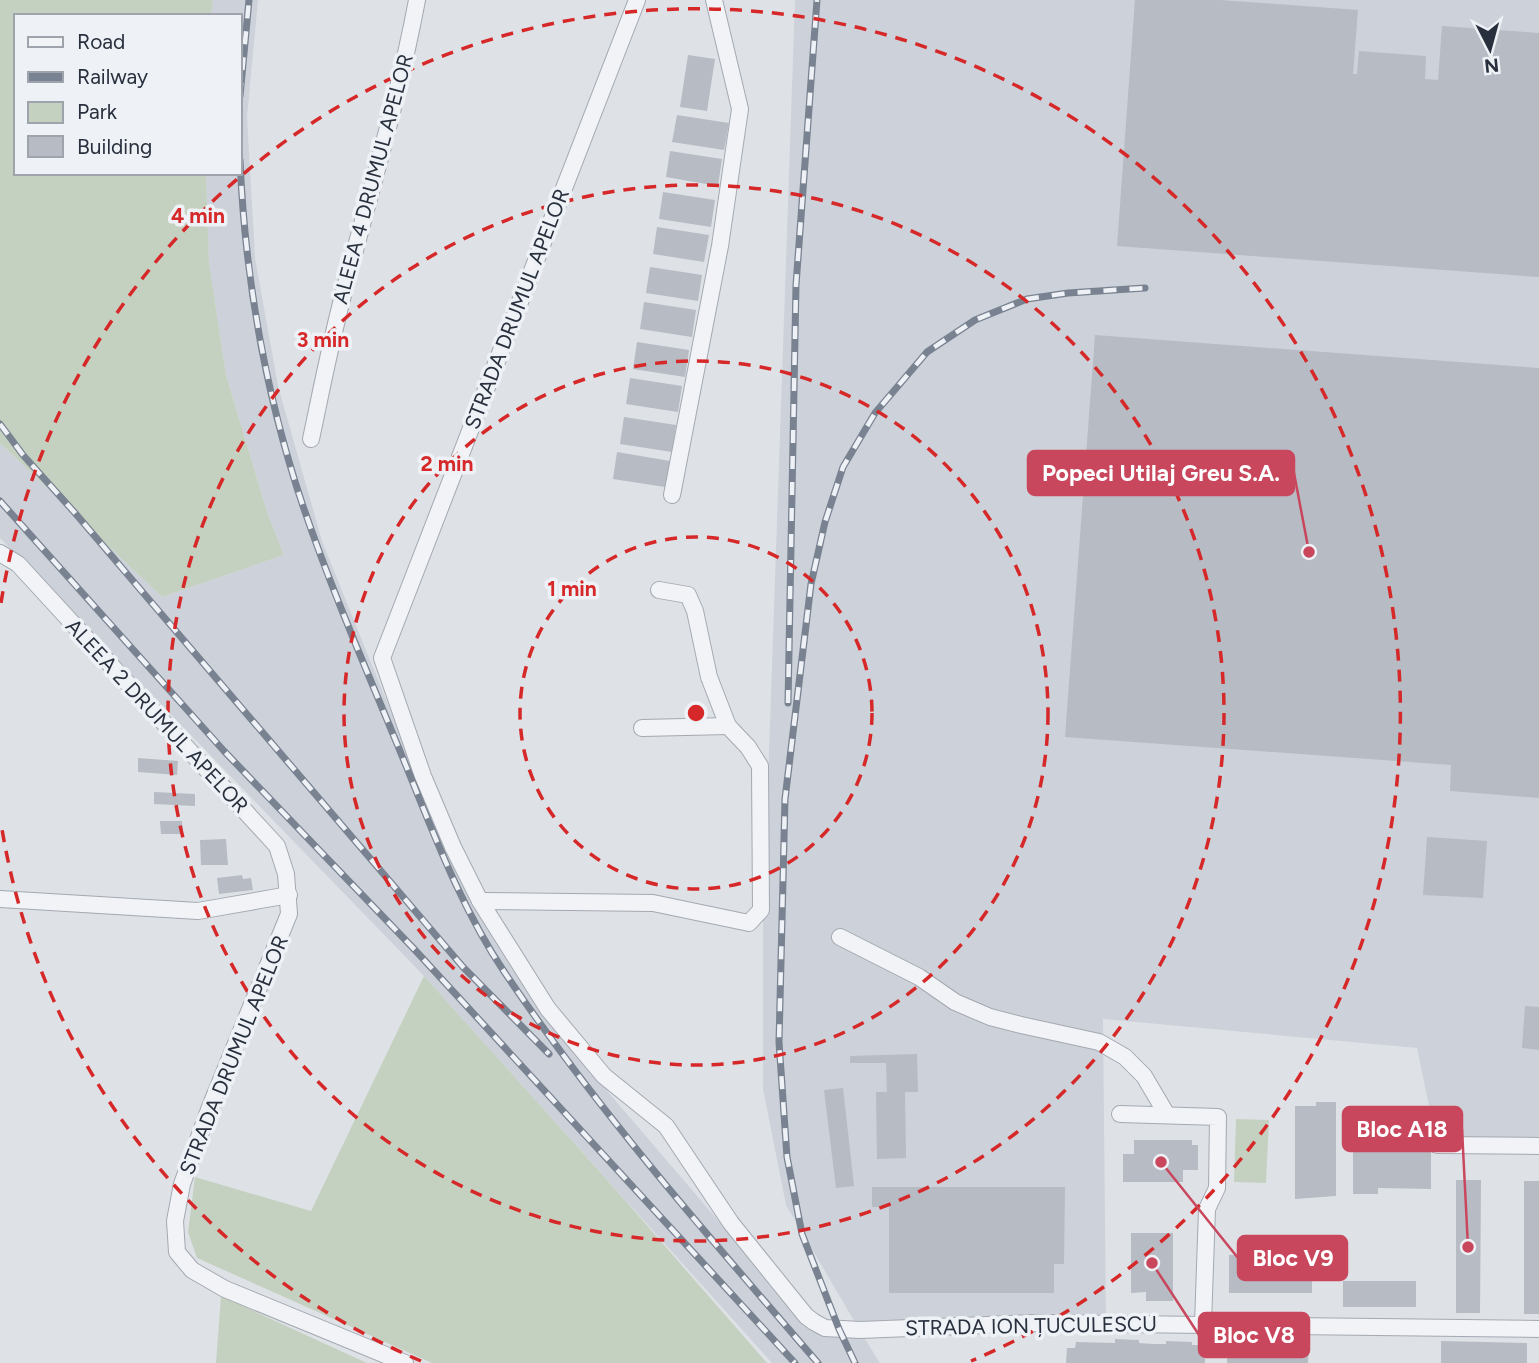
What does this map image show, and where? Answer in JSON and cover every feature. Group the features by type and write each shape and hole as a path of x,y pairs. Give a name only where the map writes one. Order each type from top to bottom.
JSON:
{"street":[{"name":"ALEEA 4 DRUMUL APELOR","path":"311,439 334,332 379,166 417,0"},
{"name":"STRADA DRUMUL APELOR","path":"382,658 637,0"},
{"path":"672,495 720,246 740,109 714,0"},
{"name":"ALEEA 2 DRUMUL APELOR","path":"0,553 18,564 277,846 289,895"},
{"path":"480,901 653,903 749,923 761,910 760,766 748,747 728,726 709,677 695,611 688,596 659,590"},
{"name":"STRADA ION ȚUCULESCU","path":"382,658 424,776 453,847 480,901 548,1009 604,1076 666,1126 731,1223 806,1316 825,1328 860,1330 1036,1323 1539,1329"},
{"path":"642,728 728,726"},
{"name":"STRADA DRUMUL APELOR","path":"289,895 289,914 210,1107 183,1184 175,1221 177,1252 192,1270 225,1289 405,1363"},
{"path":"0,900 198,911 289,895"},
{"path":"840,937 919,977 954,1002 1053,1034 1099,1042 1125,1057 1143,1076 1167,1115"},
{"path":"1119,1114 1218,1117 1217,1188 1207,1209 1203,1324"},
{"path":"1437,1145 1539,1146"}],"shaded area":[{"path":"213,0 258,0 247,117 255,258 278,386 322,541 451,861 561,1037 812,1330 830,1333 859,1329 786,1205 763,1089 763,927 795,0 1539,0 1539,1146 1437,1145 1417,1048 1103,1019 1106,1324 860,1331 880,1363 772,1363 424,976 0,538 0,443 162,597 284,555 267,512 226,375 209,263 206,175 242,175 242,14 211,14"}],"green space":[{"path":"0,0 213,0 211,14 14,14 14,175 206,175 209,263 226,375 267,512 284,555 162,597 0,443"},
{"path":"424,976 767,1363 432,1363 197,1258 188,1232 195,1177 311,1211"},
{"path":"1236,1119 1269,1120 1266,1183 1234,1182"},
{"path":"221,1296 367,1363 216,1363"}],"building":[{"path":"1135,0 1220,0 1358,10 1353,74 1357,74 1359,51 1426,56 1425,79 1438,80 1442,26 1539,33 1539,277 1117,246"},
{"path":"688,55 715,59 707,111 680,107"},
{"path":"677,115 729,123 724,150 672,142"},
{"path":"670,151 722,159 718,186 666,177"},
{"path":"663,192 715,200 711,227 659,219"},
{"path":"657,227 709,235 704,262 653,254"},
{"path":"650,267 702,275 698,301 646,293"},
{"path":"644,302 696,310 692,337 640,329"},
{"path":"1095,335 1539,368 1539,798 1450,791 1451,765 1065,737"},
{"path":"637,342 689,350 685,377 633,369"},
{"path":"630,378 682,386 678,412 626,404"},
{"path":"624,417 676,425 672,452 620,444"},
{"path":"617,452 670,461 665,487 613,479"},
{"path":"138,758 178,761 177,775 138,772"},
{"path":"154,792 195,794 195,806 154,804"},
{"path":"160,821 182,821 183,834 161,834"},
{"path":"1427,837 1487,841 1483,898 1423,895"},
{"path":"226,839 228,865 201,865 200,840"},
{"path":"242,875 243,879 251,878 253,890 219,894 217,878"},
{"path":"1525,1006 1539,1007 1539,1050 1522,1048"},
{"path":"917,1054 918,1092 905,1092 906,1158 877,1159 876,1092 887,1092 886,1063 850,1063 850,1056"},
{"path":"843,1088 854,1186 836,1188 824,1090"},
{"path":"1316,1102 1336,1102 1336,1196 1295,1199 1295,1106 1316,1106"},
{"path":"1353,1135 1392,1135 1392,1150 1431,1150 1431,1189 1378,1188 1378,1194 1353,1194"},
{"path":"1134,1140 1192,1140 1192,1145 1198,1145 1198,1170 1183,1170 1183,1182 1123,1182 1123,1154 1134,1154"},
{"path":"1456,1180 1481,1180 1480,1313 1456,1313"},
{"path":"1524,1181 1539,1181 1539,1314 1524,1314"},
{"path":"872,1187 1065,1187 1064,1264 1054,1264 1054,1293 889,1293 889,1207 872,1207"},
{"path":"1131,1233 1173,1233 1173,1301 1146,1301 1146,1292 1131,1293"},
{"path":"1229,1255 1312,1256 1312,1293 1229,1293"},
{"path":"1343,1281 1416,1281 1416,1307 1343,1307"},
{"path":"1115,1339 1139,1340 1139,1343 1153,1344 1166,1344 1166,1341 1205,1345 1205,1363 1066,1363 1067,1348 1075,1348 1076,1342 1115,1343"},
{"path":"1441,1341 1527,1343 1527,1363 1441,1363"},
{"path":"1227,1342 1291,1344 1291,1348 1304,1348 1304,1344 1309,1344 1308,1363 1227,1363"}],"railway":[{"path":"242,75 249,0"},
{"path":"788,703 796,285 817,0"},
{"path":"241,175 252,292 268,380 291,467 338,601 460,893 505,973 616,1124 818,1363"},
{"path":"855,1363 802,1234 787,1157 779,1042 785,799 811,584 825,522 843,467 875,413 927,352 975,320 1027,299 1068,293 1145,288"},
{"path":"0,424 23,455 463,967 549,1054"},
{"path":"0,501 224,751 415,950 795,1363"}],"place":[{"name":"Popeci Utilaj Greu S.A.","path":"1309,552"},
{"name":"Bloc V9","path":"1161,1162"},
{"name":"Bloc A18","path":"1468,1247"},
{"name":"Bloc V8","path":"1152,1263"}]}
